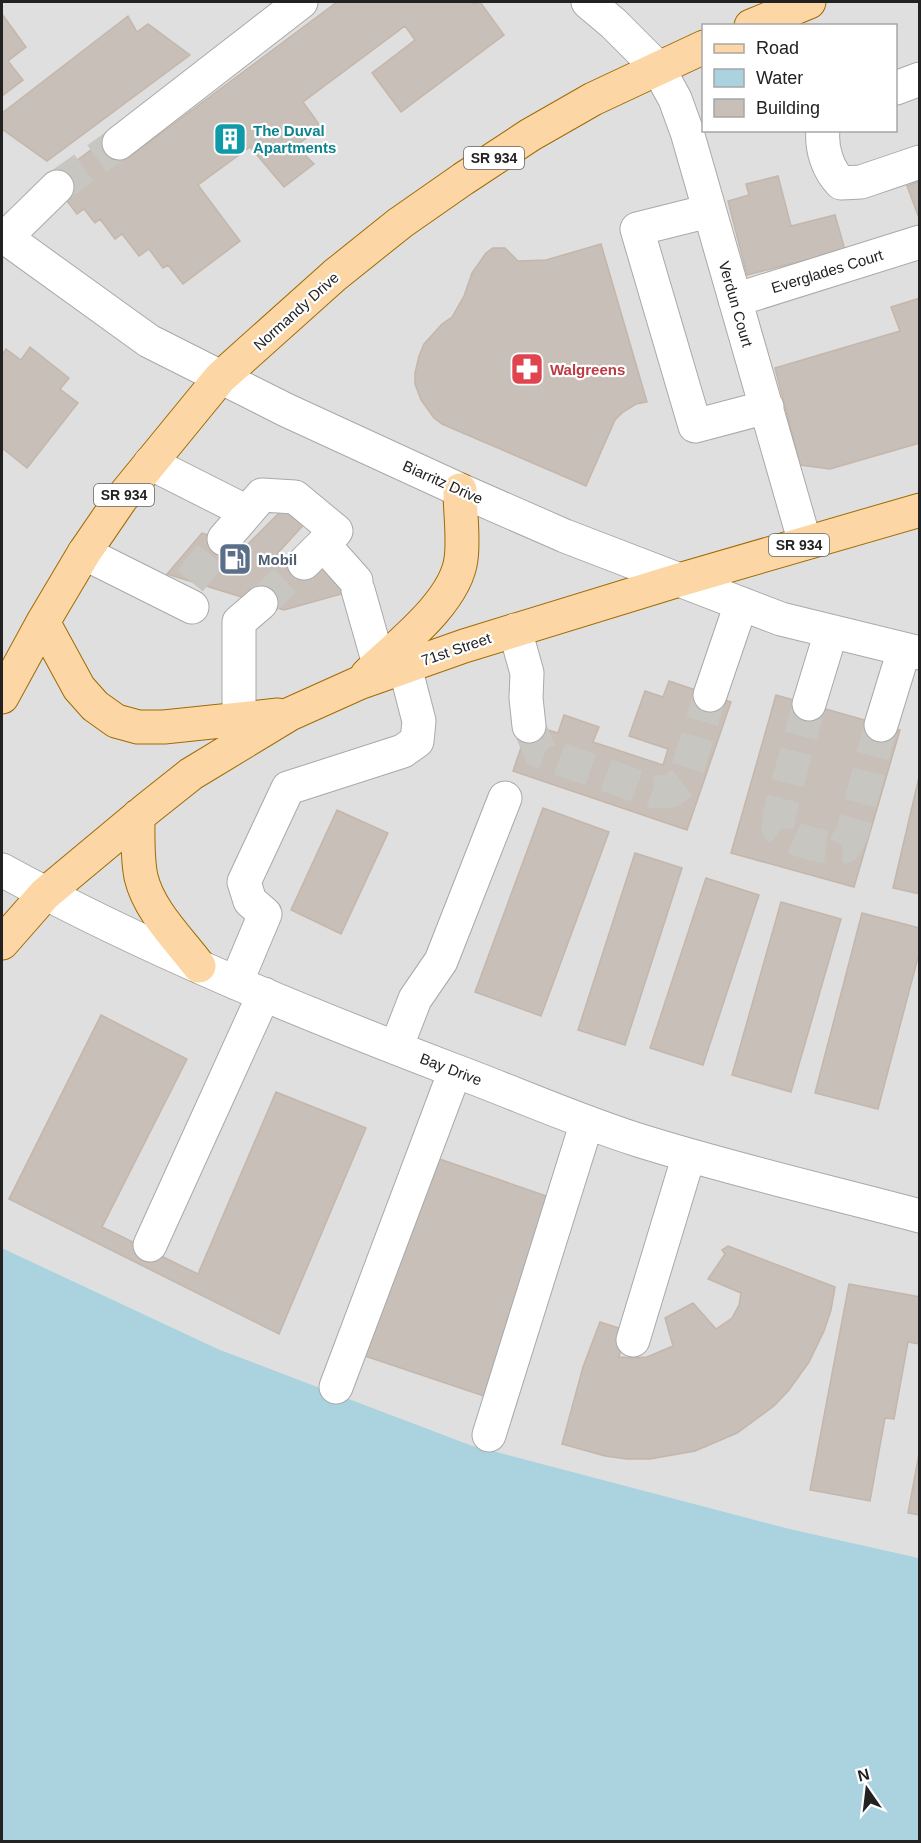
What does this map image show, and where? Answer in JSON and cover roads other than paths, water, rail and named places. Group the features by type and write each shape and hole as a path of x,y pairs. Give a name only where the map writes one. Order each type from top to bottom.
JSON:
{"main road":[{"path":"756,24 809,2"},
{"name":"Normandy Drive","path":"2,697 43,621 84,553 121,499 220,378 335,275 400,223 463,179 530,135 593,99 702,48"},
{"path":"381,671 450,591 461,559 460,490"},
{"name":"71st Street","path":"45,894 191,774 290,714 381,671 679,580 920,510"},
{"path":"43,621 79,687 95,706 116,721 138,727 164,727 290,714"},
{"path":"138,816 141,876 146,891 154,906 199,966"},
{"name":"SR 934","path":"2,942 45,894"}],"street":[{"path":"119,143 301,2"},
{"name":"Verdun Court","path":"588,2 613,23 658,68 675,99 687,132 805,543"},
{"path":"897,87 920,79"},
{"path":"823,132 822,142 832,174 841,183 861,182 920,162"},
{"path":"3,237 57,187"},
{"path":"709,211 637,229 695,426 767,407"},
{"name":"Biarritz Drive","path":"3,237 149,341 220,378 460,490 565,536 781,619 911,651"},
{"name":"Everglades Court","path":"735,300 920,242"},
{"path":"150,463 247,512"},
{"path":"150,1245 250,988 265,914 250,902 244,882 288,788 404,751 417,741 419,721 381,671 357,585 313,554 336,531 295,496 262,495 224,539"},
{"path":"84,553 191,594 250,613 239,719"},
{"path":"710,695 741,604"},
{"path":"515,630 527,673 526,698 529,726"},
{"path":"809,704 831,633"},
{"path":"881,724 911,651"},
{"path":"396,1048 415,999 441,961 505,798"},
{"name":"Bay Drive","path":"2,870 45,894 250,988 396,1048 587,1122 689,1155 920,1216"},
{"path":"336,1387 455,1071"},
{"path":"489,1435 587,1122"},
{"path":"633,1340 689,1155"}],"water":[{"path":"2,1248 218,1349 470,1445 790,1529 919,1558 919,1841 2,1841"}],"tunnel":[{"path":"57,187 119,143"},
{"path":"190,581 224,539"},
{"path":"261,603 304,563"},
{"path":"529,726 540,752 654,792 671,791 684,781 710,695"},
{"path":"809,704 779,816 778,828 792,837 809,843 844,847 852,834 881,725"}],"place":[{"name":"The Duval Apartments","path":"230,139"},
{"name":"Walgreens","path":"527,369"},
{"name":"Mobil","path":"235,559"}]}
